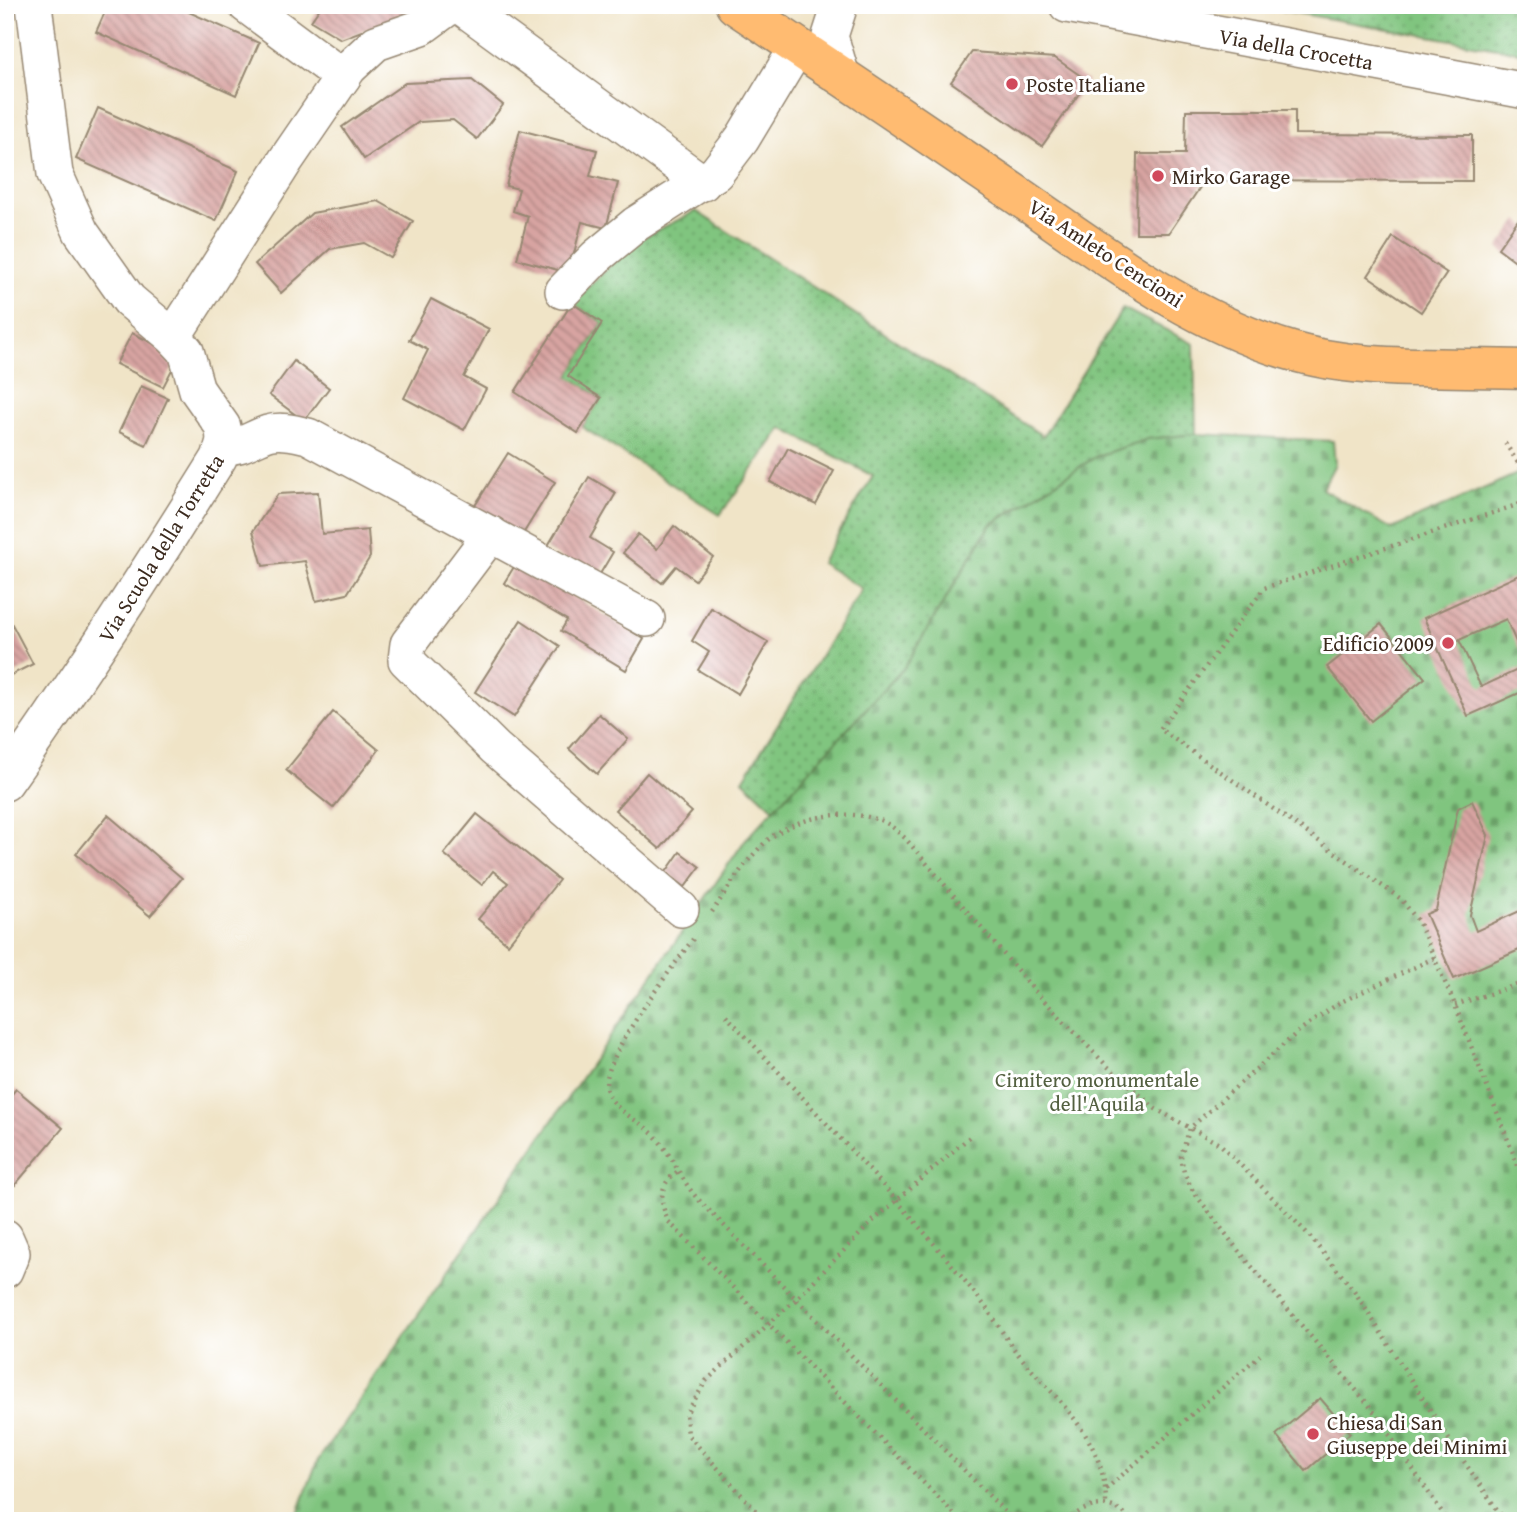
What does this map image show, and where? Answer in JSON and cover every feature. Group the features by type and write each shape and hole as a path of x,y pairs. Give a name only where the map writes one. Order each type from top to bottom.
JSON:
{"main road":[{"name":"Via Amleto Cencioni","path":"735,5 1125,268 1240,331 1298,353 1329,359 1526,369"}],"street":[{"name":"Via Scuola della Torretta","path":"5,783 91,661 219,458 223,446 223,427 197,390 186,351 129,300 81,232 55,174 34,5"},
{"path":"246,5 343,77"},
{"path":"173,337 286,160 343,77 376,43 422,27 452,5"},
{"path":"459,5 703,183"},
{"path":"840,5 830,36 842,76"},
{"name":"Via della Crocetta","path":"1067,5 1526,91"},
{"path":"563,291 596,257 636,224 716,173 742,139 798,46"},
{"path":"223,446 235,446 270,432 289,431 308,436 648,619"},
{"path":"491,534 408,644 406,660 495,748 696,919"},
{"path":"5,1237 12,1253 5,1270"}],"path":[{"path":"1505,443 1526,475"},
{"path":"1526,502 1264,588 1160,729 1401,899 1418,921 1455,1005 1526,1186"},
{"path":"1014,1521 696,1198 654,1135 613,1102 606,1091 605,1076 614,1053 696,919 754,854 784,829 806,820 861,816 879,820 905,838 1034,990 1106,1065 1156,1109 1207,1135 1235,1157 1353,1289 1452,1444 1505,1521"},
{"path":"1434,958 1358,993 1320,1016 1190,1128 1181,1156 1184,1173 1193,1191 1237,1249 1372,1409 1448,1521"},
{"path":"1455,1005 1526,982"},
{"path":"726,1015 896,1201 981,1300 1013,1348 1073,1416 1090,1444 1105,1489 1106,1504"},
{"path":"765,1521 694,1445 684,1425 686,1413 697,1391 796,1299 832,1259 973,1134"},
{"path":"677,1172 667,1181 661,1196 668,1221 961,1521"},
{"path":"1105,1489 1260,1355"},
{"path":"1066,1521 1089,1506 1106,1504 1125,1513 1132,1521"}],"green space":[{"path":"1251,5 1526,5 1526,53"},
{"path":"696,211 1043,436 1123,308 1194,344 1196,434 1148,439 1097,456 990,525 904,668 774,809 743,780 862,589 821,563 873,476 782,428 720,515 582,427 601,398 568,376 602,323 572,303 634,242"},
{"name":"Cimitero monumentale dell'Aquila","path":"1196,434 1333,441 1335,464 1322,489 1392,529 1526,470 1526,1521 295,1521 317,1462 746,839 904,668 990,526 1097,456 1148,439"}],"building":[{"path":"108,5 173,5 259,43 236,95 96,32"},
{"path":"322,5 429,5 341,39 311,21"},
{"path":"972,52 1055,58 1088,81 1042,146 951,82"},
{"path":"472,80 503,105 477,139 453,120 419,122 364,159 342,127 405,83"},
{"path":"98,108 238,171 216,221 76,159"},
{"path":"1186,110 1295,110 1295,134 1472,135 1472,181 1205,180 1169,233 1136,233 1137,154 1185,154"},
{"path":"520,130 597,150 590,176 618,183 606,228 582,222 569,273 517,259 528,216 513,211 519,189 506,186"},
{"path":"378,201 413,221 391,258 364,243 330,249 281,293 255,264 312,213"},
{"path":"1518,220 1526,226 1526,262 1522,266 1498,248"},
{"path":"1393,237 1447,273 1421,312 1368,276"},
{"path":"431,299 489,329 464,377 486,389 464,430 404,398 428,350 409,340"},
{"path":"572,303 602,323 568,376 601,398 578,433 515,392"},
{"path":"132,333 179,356 163,387 116,364"},
{"path":"294,361 329,388 304,421 269,395"},
{"path":"141,386 168,398 146,445 119,432"},
{"path":"788,448 834,471 816,505 770,482"},
{"path":"508,453 555,482 518,542 471,512"},
{"path":"589,477 616,493 590,538 613,552 597,579 546,549"},
{"path":"318,492 322,534 368,530 370,557 347,594 316,601 305,561 263,566 253,531 278,494"},
{"path":"674,526 713,557 695,580 676,566 662,583 623,553 638,534 657,549"},
{"path":"517,562 644,639 626,670 561,631 567,620 504,583"},
{"name":"Edificio 2009","path":"1521,574 1526,585 1526,646 1519,649 1506,619 1459,640 1481,687 1526,666 1526,690 1468,716 1424,618"},
{"path":"711,608 768,642 738,694 698,670 709,652 692,641"},
{"path":"5,611 33,664 5,678"},
{"path":"521,620 560,646 514,717 475,692"},
{"path":"1381,624 1425,678 1371,721 1327,667"},
{"path":"333,712 379,750 333,808 286,770"},
{"path":"599,714 628,739 597,774 569,749"},
{"path":"647,773 692,812 660,849 615,810"},
{"path":"1472,801 1488,835 1470,915 1476,931 1524,909 1526,947 1454,979 1426,914 1436,910 1458,808"},
{"path":"477,814 559,880 508,944 478,919 508,883 493,871 482,885 444,854"},
{"path":"108,815 182,878 150,916 76,854"},
{"path":"680,852 700,867 685,887 666,872"},
{"path":"16,1089 63,1128 15,1185 5,1177 5,1102"},
{"name":"Chiesa di San Giuseppe dei Minimi","path":"1320,1398 1350,1433 1306,1471 1276,1435"}],"place":[{"name":"Poste Italiane","path":"1012,84"},
{"name":"Mirko Garage","path":"1158,176"},
{"name":"Edificio 2009","path":"1448,643"},
{"name":"Chiesa di San Giuseppe dei Minimi","path":"1313,1434"}]}
